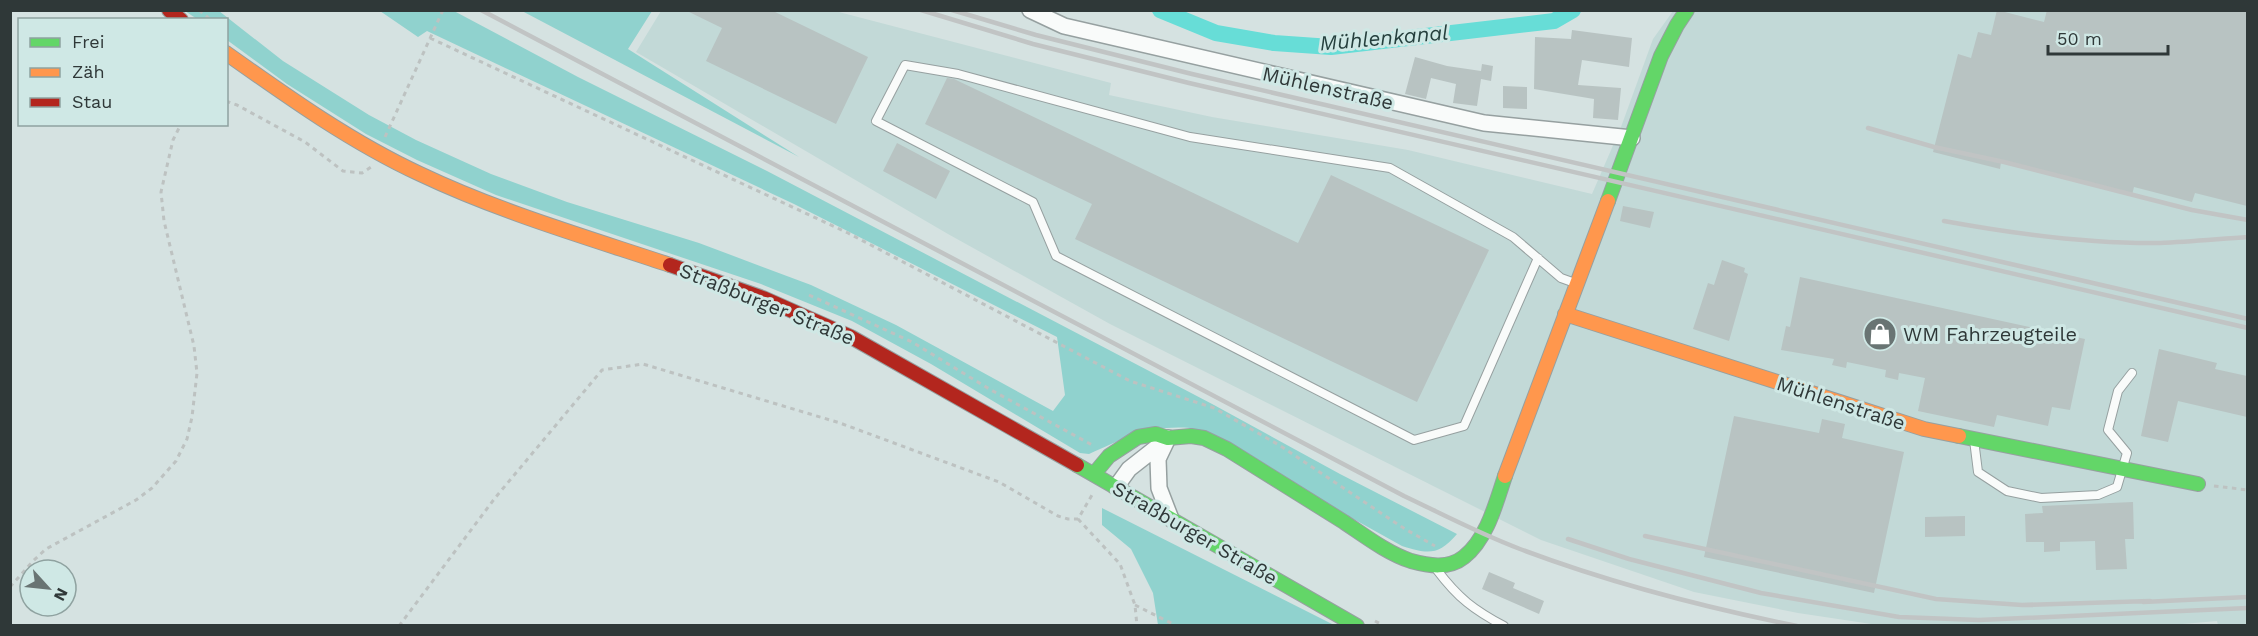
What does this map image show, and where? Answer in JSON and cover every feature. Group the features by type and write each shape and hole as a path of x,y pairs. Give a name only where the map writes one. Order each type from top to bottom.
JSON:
{"street":[{"name":"Mühlenstraße","path":"1030,10 1064,26 1484,123 1632,138"},
{"path":"1104,480 1109,456 1137,437 1156,434 1168,438 1191,436 1204,438 1227,449 1394,554 1418,564 1434,567 1460,560 1476,546 1490,518 1632,138 1655,67 1676,24 1687,10"},
{"name":"Straßburger Straße","path":"228,54 281,93 379,153 447,187 537,221 728,284 816,320 868,346 1357,626"},
{"name":"Mühlenstraße","path":"1565,314 1924,429 2198,484"},
{"path":"1104,480 1129,469 1168,438"},
{"path":"1168,438 1158,459 1159,488 1171,519"}],"lane":[{"path":"1538,258 1464,426 1414,440 1056,256 1033,202 876,121 905,65 958,74 1190,137 1390,168 1513,237 1562,278 1576,284"},
{"path":"1974,439 1978,472 2007,491 2041,498 2098,495 2117,487 2123,469 2127,453 2108,430 2118,391 2132,373"},
{"path":"1434,567 1450,588 1475,610 1504,626"}],"path":[{"path":"228,102 305,142 344,171 362,172 370,168 379,153 442,10"},
{"path":"430,38 848,233 1130,381 1214,408 1280,445 1406,529 1460,560"},
{"path":"10,586 46,549 136,500 152,488 176,461 187,439 192,417 196,373 194,346 163,213 161,192 173,140 180,126"},
{"path":"399,626 495,498 602,370 644,364 840,423 999,482 1058,516 1078,519 1120,564 1135,605 1137,626"},
{"path":"1078,519 1104,480"},
{"path":"2198,484 2247,490"},
{"path":"1135,605 1177,626"}],"shaded area":[{"path":"185,11 219,11 228,18 196,18"},
{"path":"380,11 454,11 578,77 767,171 1457,534 1438,550 1426,552 1402,546 1190,428 1150,431 1126,438 1089,454 1080,453 931,364 852,321 761,284 496,195 417,160 366,134 287,84 228,41 228,18 283,61 369,115 416,140 491,174 567,202 699,243 811,285 896,325 1053,411 1065,395 1057,337 794,204 427,31 418,37"},
{"path":"522,11 652,11 628,49 799,157"},
{"path":"661,11 835,11 1111,83 1109,95 1212,117 1408,150 1592,194 1621,127 1653,39 1673,11 2247,11 2247,625 2218,625 2217,621 2160,626 1878,625 1798,613 1694,592 1541,540 1110,324 948,234 636,52"},
{"path":"1102,508 1334,625 1158,625 1153,593 1131,549 1102,525"}],"building":[{"path":"685,10 771,10 868,57 836,124 706,61 722,28"},
{"path":"1997,10 2044,22 2047,10 2247,10 2247,206 2195,193 2192,202 2134,187 2132,195 2001,162 2000,169 1933,152 1958,54 1971,58 1978,32 1991,35"},
{"path":"1572,30 1632,38 1629,67 1582,60 1578,85 1621,88 1618,120 1593,118 1594,99 1534,89 1535,37 1571,39"},
{"path":"1415,57 1447,66 1481,71 1482,64 1493,66 1491,81 1481,79 1477,106 1453,103 1456,84 1431,78 1426,99 1405,94"},
{"path":"947,78 954,79 1298,243 1331,175 1489,250 1417,402 1075,239 1092,204 925,124"},
{"path":"1503,86 1527,87 1527,109 1503,108"},
{"path":"897,143 950,171 936,199 883,171"},
{"path":"1623,206 1654,212 1650,228 1620,221"},
{"path":"1722,260 1745,268 1744,272 1748,274 1729,341 1693,329 1708,283 1714,285"},
{"path":"1800,277 2085,339 2070,410 2052,407 2048,426 1997,415 1994,427 1918,411 1925,378 1899,373 1898,380 1885,377 1886,370 1847,362 1846,368 1832,365 1834,359 1781,350 1786,326 1790,327"},
{"path":"2159,349 2217,363 2215,369 2247,376 2247,417 2178,401 2168,442 2141,436"},
{"path":"1734,416 1819,433 1822,419 1845,424 1842,438 1904,452 1874,593 1704,557"},
{"path":"2133,502 2134,539 2125,539 2127,569 2096,570 2095,541 2060,542 2060,551 2044,552 2044,542 2026,542 2025,514 2043,513 2042,506"},
{"path":"1965,516 1965,536 1925,537 1925,517"},
{"path":"1489,572 1515,583 1513,588 1544,601 1539,614 1482,589"}],"waterway":[{"name":"Mühlenkanal","path":"1160,10 1216,33 1274,43 1331,47 1554,21 1573,10"}],"railway":[{"path":"481,10 1461,524 1520,549 1622,583 1727,611 1797,626"},
{"path":"921,10 1033,44 1189,83 2248,328"},
{"path":"952,10 1036,35 1192,74 2248,319"},
{"path":"1868,128 1934,147 2004,162 2192,210 2248,220"},
{"path":"1944,221 2024,234 2105,242 2160,243 2248,237"},
{"path":"1645,536 1936,599 2022,605 2150,601"},
{"path":"1568,539 1629,559 1761,593 1899,617 1979,620 2248,608"},
{"path":"2143,602 2248,597"}],"traffic: fast":[{"path":"1608,201 1661,56 1687,10"},
{"path":"1094,474 1109,456 1138,437 1156,434 1168,438 1191,436 1204,438 1227,449 1393,554 1411,561 1439,565 1458,561 1479,541 1490,520 1505,476"},
{"path":"1959,436 2198,484"},
{"path":"1077,465 1357,626"}],"traffic: slow":[{"path":"228,54 296,102 369,148 420,174 512,212 670,265"},
{"path":"1505,476 1608,201"},
{"path":"1565,314 1924,429 1959,436"}],"traffic: jam":[{"path":"169,10 179,18"},
{"path":"670,265 763,298 851,337 1077,465"}],"place":[{"name":"WM Fahrzeugteile","path":"1880,334"}]}
